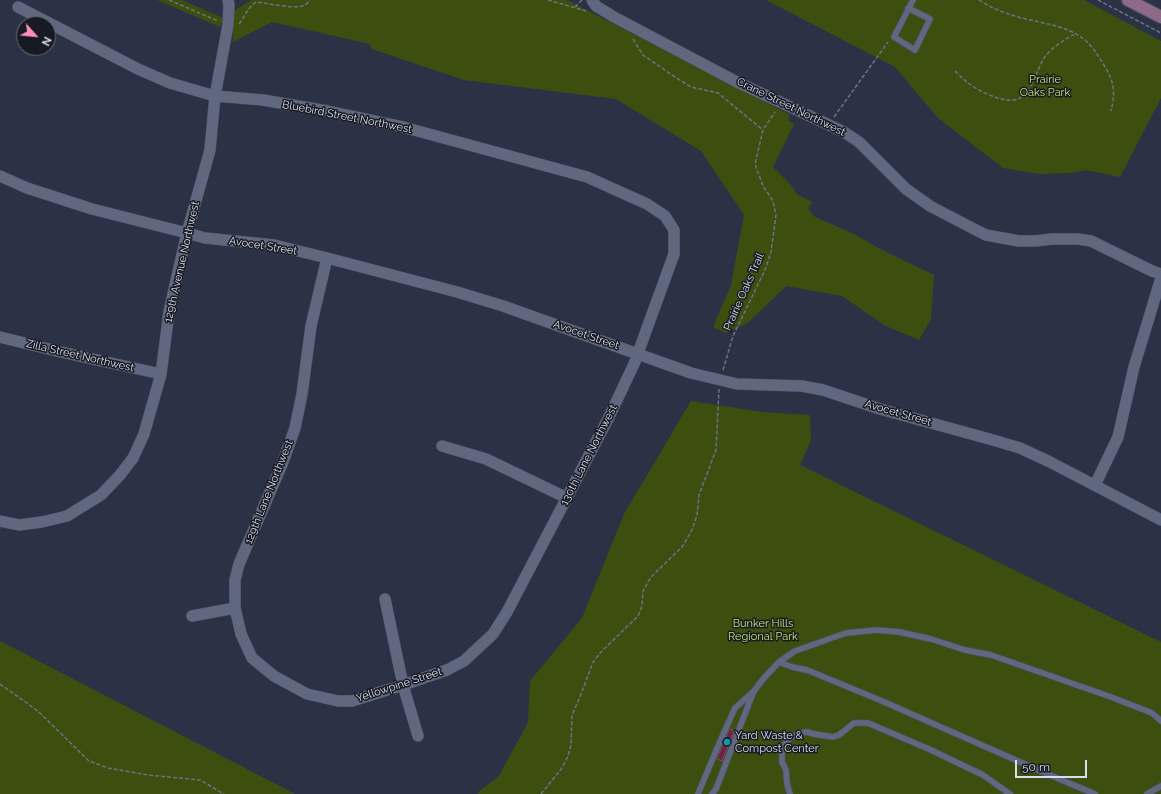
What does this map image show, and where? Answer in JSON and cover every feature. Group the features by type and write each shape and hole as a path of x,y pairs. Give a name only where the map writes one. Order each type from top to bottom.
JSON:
{"main road":[{"path":"1128,0 1161,17"}],"street":[{"name":"129th Avenue Northwest","path":"0,521 19,525 42,522 67,516 101,495 120,475 133,458 144,434 161,374 169,312 187,233 210,150 215,96 228,24 228,0"},
{"name":"Crane Street Northwest","path":"592,0 596,6 614,17 737,82 783,102 844,132 859,142 894,178 918,198 930,206 986,235 1035,241 1052,239 1078,239 1091,241 1161,274"},
{"name":"Bluebird Street Northwest","path":"18,7 170,84 215,96 263,100 327,111 403,127 587,177 647,204 665,216 674,230"},
{"name":"Avocet Street","path":"0,176 27,188 92,209 205,238 274,245 458,292 502,306 690,373 738,384 802,386 823,390 880,409 993,440 1020,448 1050,462 1161,520"},
{"name":"130th Lane Northwest","path":"464,661 493,634 507,612 619,397 638,354 674,254 674,230"},
{"name":"129th Lane Northwest","path":"235,608 235,580 239,564 283,462 295,428 302,394 310,326 327,258"},
{"path":"1095,485 1118,437 1134,367 1161,278"},
{"name":"Zilla Street Northwest","path":"0,337 161,374"},
{"path":"442,446 486,459 567,498"},
{"path":"385,599 403,685 418,736"},
{"path":"192,616 235,608"},
{"name":"Yellowpine Street","path":"235,608 241,634 252,658 274,676 307,694 338,701 352,701 447,670 464,661"}],"lane":[{"path":"908,8 930,19 914,50 894,37 908,8 912,0"},
{"path":"698,794 735,708 754,691 779,662 795,651 846,633 877,630 899,632 931,639 965,650 991,655 1145,710 1152,713 1161,721"},
{"path":"779,662 792,667 807,670 855,690 1095,794"},
{"path":"712,794 716,789 754,691"},
{"path":"790,794 787,784 786,770 782,762 782,753 785,744 790,738 799,733 807,732 833,737 839,735 854,723 868,723 931,750 983,775 1010,794"},
{"path":"1147,794 1161,786"}],"path":[{"path":"169,0 222,24 238,26 243,20 246,11 256,2 288,7 299,7 306,5 310,0"},
{"path":"548,0 591,13"},
{"path":"575,7 582,0"},
{"path":"978,0 1001,12 1057,26 1085,40 1108,71 1114,86 1114,98 1111,111"},
{"path":"1098,0 1161,33"},
{"path":"954,71 972,86 980,90 993,96 1015,100 1028,90 1045,58 1054,48 1075,34"},
{"path":"632,37 643,56 691,87 718,93 762,130"},
{"path":"829,125 846,98 894,37"},
{"name":"Prairie Oaks Trail","path":"723,370 733,336 765,270 771,252 776,215 773,201 763,186 755,164 762,130 783,102"},
{"path":"541,794 562,768 568,756 571,745 572,716 593,662 601,652 638,616 642,606 643,591 647,582 682,547 692,530 697,515 699,496 716,450 718,390"},
{"path":"0,684 40,714 89,761 108,768 148,775 200,780 224,794"}],"green space":[{"path":"157,0 182,0 223,18 220,27"},
{"path":"251,0 565,0 571,2 790,115 788,120 794,124 773,167 790,184 797,194 812,202 808,209 815,217 854,234 886,252 934,275 931,319 919,340 884,325 842,296 786,286 748,323 726,333 713,327 731,285 744,215 701,151 616,99 464,80 372,49 370,44 272,22 233,42 234,11"},
{"name":"Prairie Oaks Park","path":"766,0 1084,0 1161,41 1161,98 1120,177 1086,170 1071,173 1039,174 1003,168 938,118 895,67"},
{"name":"Bunker Hills Regional Park","path":"691,401 762,412 810,415 811,440 800,465 1161,642 1161,794 478,794 479,791 499,776 528,722 530,681 582,618 624,514"},
{"path":"0,641 295,794 0,794"}],"building":[{"name":"Yard Waste & Compost Center","path":"730,729 734,731 722,761 717,759"}],"place":[{"name":"Yard Waste & Compost Center","path":"727,742"}]}
